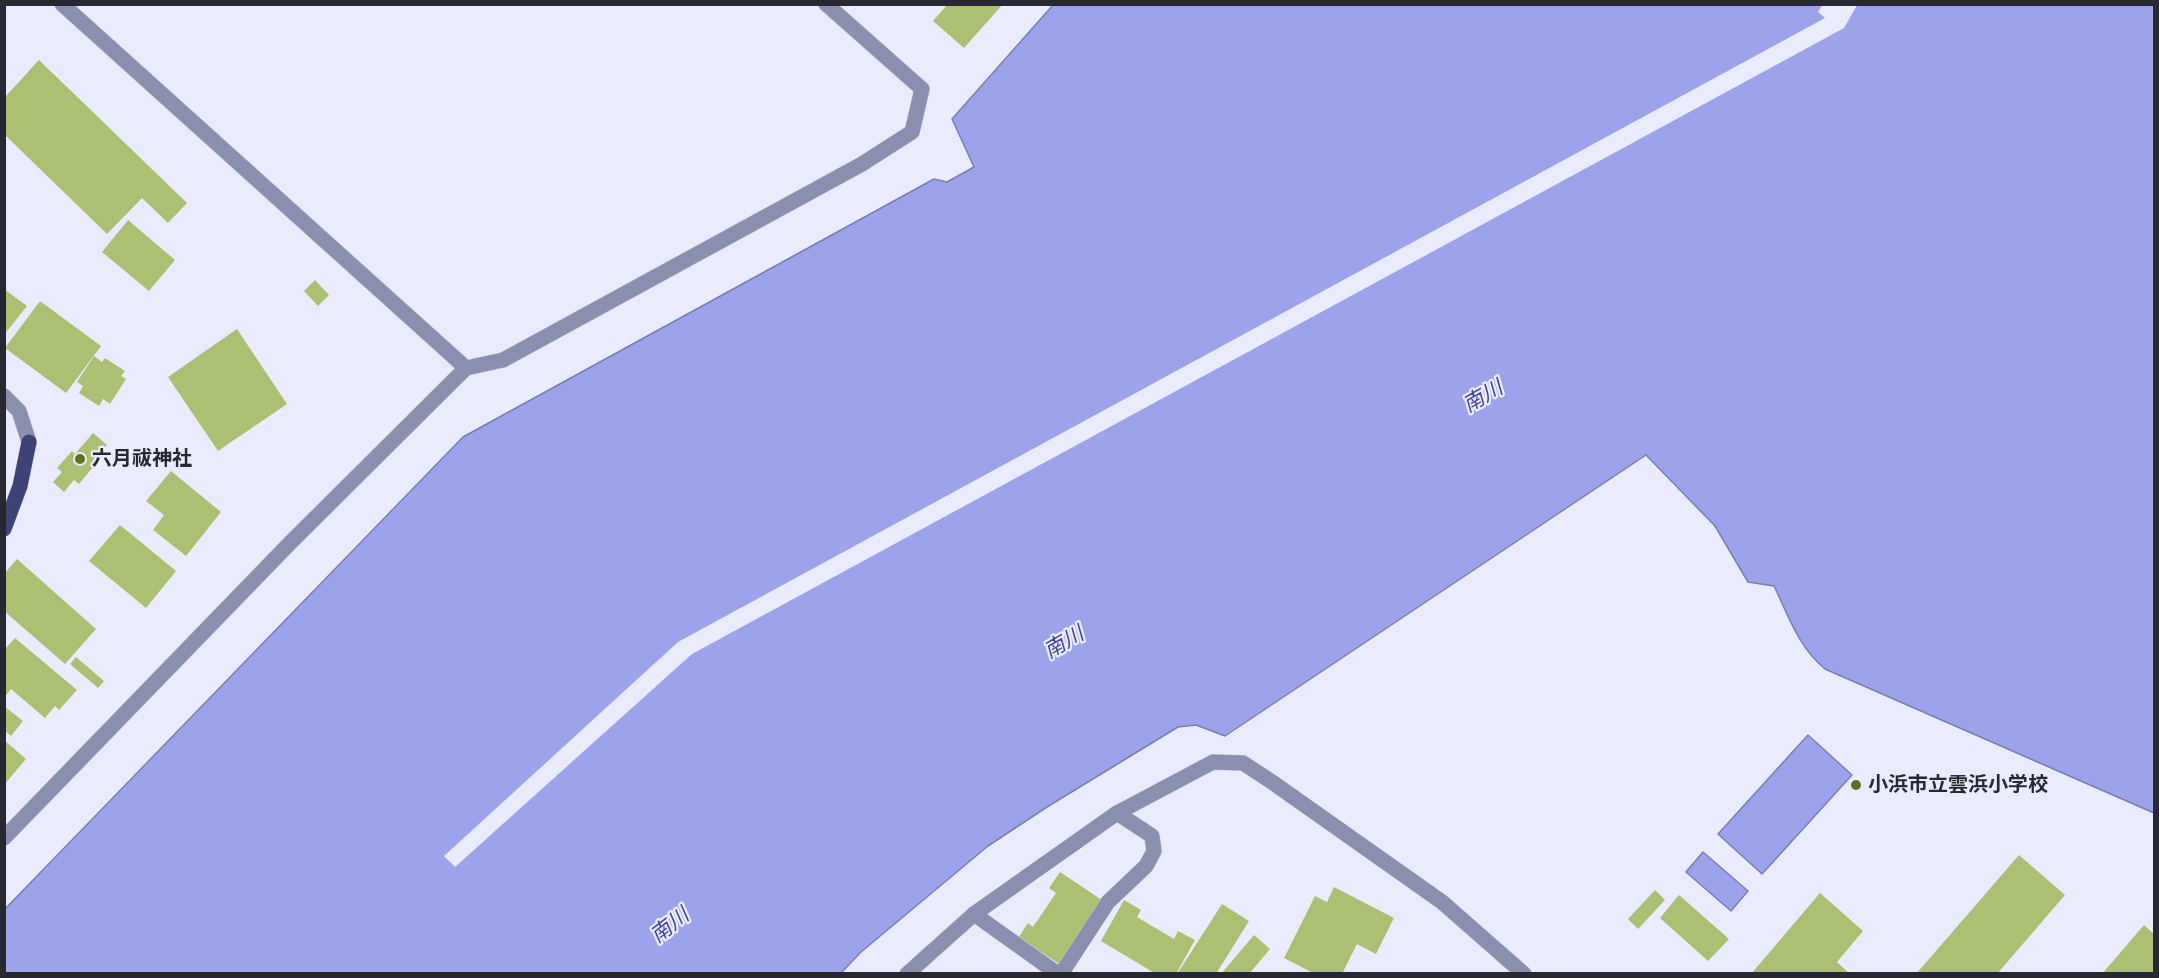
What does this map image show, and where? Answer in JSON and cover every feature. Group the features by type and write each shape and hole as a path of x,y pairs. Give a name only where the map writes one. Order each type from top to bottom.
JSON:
{"main road":[{"path":"4,529 20,486 29,442"}],"street":[{"path":"62,4 466,368"},
{"path":"4,838 290,543 466,368 503,360 862,164 912,132 922,89 826,4"},
{"path":"4,396 19,411 29,442"},
{"path":"907,974 974,914 1117,813 1213,762 1243,763 1442,902 1524,974"},
{"path":"974,914 1060,974 1108,902 1146,866 1154,851 1152,836 1117,813"}],"water":[{"name":"南川","path":"1053,5 2154,5 2154,813 1825,669 1801,641 1774,586 1748,582 1715,526 1646,455 1225,736 1196,725 1178,727 1047,807 988,846 861,952 841,973 5,973 4,910 463,437 934,179 947,182 974,167 952,119"},
{"path":"1808,735 1852,775 1762,874 1718,834"},
{"path":"1703,852 1748,891 1731,911 1686,872"}],"pier":[{"path":"1822,5 1857,5 1844,28 692,654 455,867 444,856 678,642 1825,18 1818,12"}],"building":[{"path":"948,4 1003,4 964,48 933,21"},
{"path":"39,60 187,203 168,223 142,198 107,234 5,135 5,97"},
{"path":"128,220 175,260 149,291 102,252"},
{"path":"315,280 329,295 318,306 304,291"},
{"path":"4,289 27,306 4,335"},
{"path":"40,301 101,346 66,393 5,348"},
{"path":"237,329 287,404 218,451 168,377"},
{"path":"94,356 102,362 105,358 125,371 121,376 126,379 110,404 103,399 99,406 79,393 83,386 77,382"},
{"name":"六月祓神社","path":"93,433 107,445 79,484 74,480 64,492 53,482 62,472 57,468 72,451 75,454"},
{"path":"171,471 221,512 186,556 153,530 164,515 146,501"},
{"path":"120,525 176,571 146,608 89,561"},
{"path":"17,559 96,629 65,664 4,611 4,574"},
{"path":"15,638 77,690 59,710 55,706 45,718 11,689 4,698 4,650"},
{"path":"76,657 104,681 98,688 70,664"},
{"path":"4,706 23,721 11,736 4,730"},
{"path":"4,740 26,759 4,785"},
{"path":"2019,855 2065,895 1997,974 1916,974"},
{"path":"1060,872 1102,900 1059,964 1019,937 1028,923 1033,927 1056,893 1049,888"},
{"path":"1334,887 1394,918 1376,954 1357,944 1342,974 1315,974 1284,958 1315,896 1327,902"},
{"path":"1655,890 1665,900 1638,929 1628,919"},
{"path":"1820,893 1863,931 1837,962 1850,974 1751,974"},
{"path":"1679,895 1729,939 1708,961 1660,918"},
{"path":"1124,900 1141,910 1137,917 1174,939 1178,931 1195,940 1176,974 1156,974 1101,941"},
{"path":"1222,904 1249,921 1216,974 1177,974"},
{"path":"2144,925 2154,934 2154,974 2102,974"},
{"path":"1254,935 1270,949 1249,974 1221,974"}],"place":[{"name":"六月祓神社","path":"80,459"},
{"name":"小浜市立雲浜小学校","path":"1856,785"}]}
